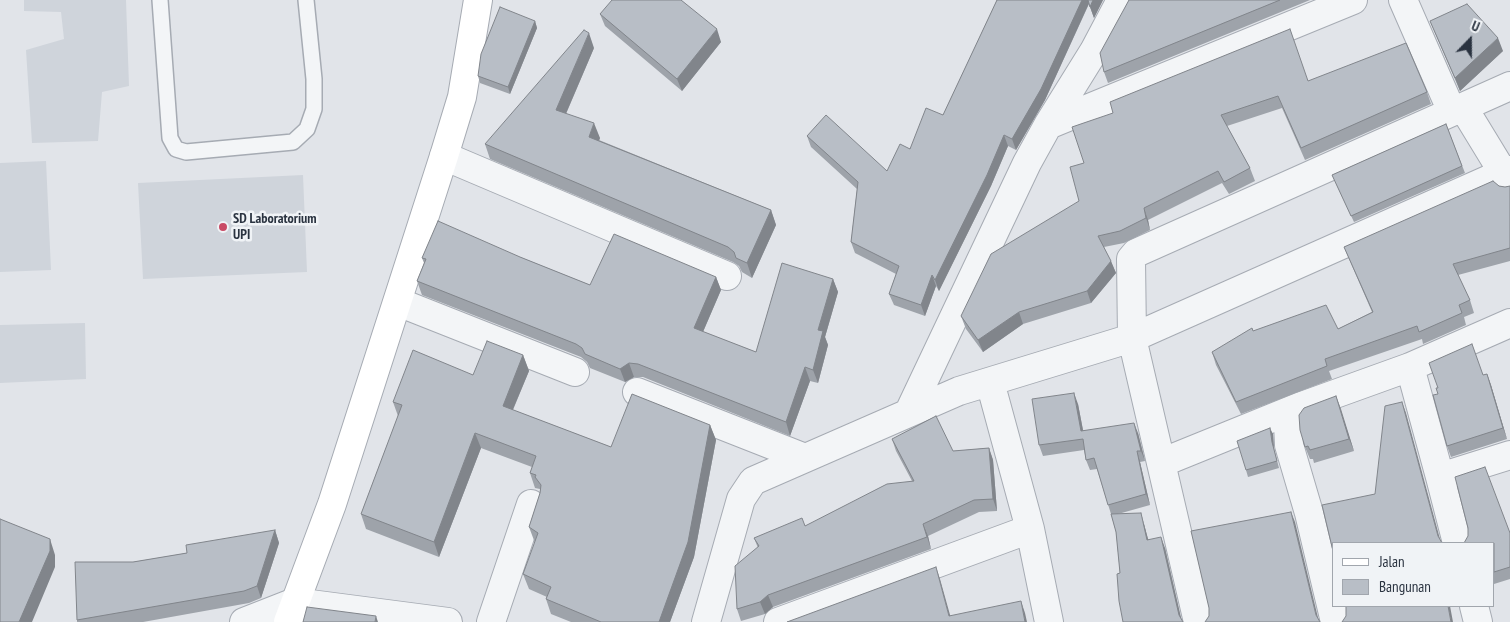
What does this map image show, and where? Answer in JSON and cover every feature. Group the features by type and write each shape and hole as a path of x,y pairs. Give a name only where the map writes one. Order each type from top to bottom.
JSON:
{"street":[{"path":"291,612 332,504 444,156 462,97 478,0"},
{"path":"909,412 1027,163 1094,51 1121,0"},
{"path":"1048,125 1354,0"},
{"path":"706,622 741,499 754,481 959,391 1132,338 1508,175 1458,110 1403,0"},
{"path":"1198,622 1132,338 1131,259 1136,253 1510,86"},
{"path":"444,156 727,276"},
{"path":"398,302 576,372"},
{"path":"1161,462 1299,407 1410,367 1510,323"},
{"path":"1410,367 1457,542"},
{"path":"990,382 1030,529 1049,622"},
{"path":"638,392 805,458"},
{"path":"1299,407 1288,423 1288,445 1309,513 1335,622"},
{"path":"1440,477 1510,455"},
{"path":"491,622 531,504"},
{"path":"778,622 1030,529"},
{"path":"1474,607 1478,622"},
{"path":"244,622 291,612 448,622"}],"lane":[{"path":"160,0 170,138 176,149 186,152 293,142 307,129 314,109 314,79 306,0"}],"shaded area":[{"path":"24,0 126,0 129,86 102,92 98,141 32,143 26,50 64,39 61,12 24,11"},
{"path":"46,161 51,270 0,272 0,163"},
{"name":"SD Laboratorium UPI","path":"303,175 307,272 143,279 138,183"},
{"path":"85,323 86,379 0,383 0,325"}],"building":[{"path":"612,0 681,0 717,29 677,79 600,14"},
{"path":"997,0 1082,0 1041,89 1012,139 1004,135 987,175 935,280 932,275 921,305 889,294 899,266 851,242 858,182 807,136 826,115 887,171 900,144 910,149 926,108 943,115"},
{"path":"1088,0 1093,0 1090,7"},
{"path":"1129,0 1280,0 1104,72 1100,53"},
{"path":"1467,4 1498,38 1455,78 1430,21"},
{"path":"500,7 535,21 508,87 478,76 481,54"},
{"path":"1290,29 1308,81 1406,43 1427,92 1301,148 1278,96 1221,115 1250,168 1224,182 1218,171 1144,208 1146,218 1120,231 1098,236 1111,261 1087,291 1019,312 978,340 961,316 991,254 1079,201 1070,167 1084,163 1072,127 1113,113 1110,102"},
{"path":"584,30 589,33 556,110 594,123 589,137 771,210 747,263 736,258 734,252 728,247 485,144"},
{"path":"1446,124 1462,166 1351,216 1332,175"},
{"path":"1493,181 1499,186 1510,186 1510,248 1453,264 1470,300 1459,305 1462,313 1419,332 1417,326 1325,359 1327,366 1236,402 1212,352 1252,328 1253,331 1326,305 1338,329 1373,312 1344,247"},
{"path":"438,221 590,285 614,234 716,277 694,328 756,352 782,263 833,279 818,330 823,331 813,370 805,367 786,422 638,364 629,363 620,369 585,354 582,348 576,344 417,281 426,259 422,258"},
{"path":"487,341 523,355 503,406 611,447 632,394 710,425 688,542 659,622 601,622 546,599 551,587 523,574 538,533 529,527 541,485 535,477 536,475 530,473 536,456 475,433 434,542 361,514 402,405 393,402 413,350 473,375"},
{"path":"1472,344 1483,375 1487,374 1503,428 1447,446 1433,395 1438,394 1436,388 1438,388 1429,363"},
{"path":"1074,393 1081,431 1134,423 1141,451 1137,451 1146,494 1108,505 1094,458 1086,460 1083,439 1039,445 1032,399"},
{"path":"1336,396 1349,439 1310,450 1308,446 1305,447 1300,430 1299,415 1304,408"},
{"path":"1402,402 1438,536 1441,542 1332,542 1332,547 1322,505 1375,494 1385,406"},
{"path":"936,416 953,451 989,448 993,499 974,500 923,524 927,537 768,595 760,602 737,609 735,566 759,546 754,538 802,518 805,526 887,484 914,481 892,439"},
{"path":"1270,428 1277,461 1246,470 1237,441"},
{"path":"1485,467 1510,533 1510,567 1495,572 1495,542 1465,542 1468,536 1468,528 1455,477"},
{"path":"1291,512 1316,615 1320,622 1205,622 1209,616 1209,608 1191,531"},
{"path":"1141,513 1147,540 1161,537 1179,615 1183,622 1123,622 1119,601 1117,574 1120,573 1116,532 1111,514"},
{"path":"0,519 50,539 50,551 19,622 0,622"},
{"path":"275,530 257,586 244,591 77,620 75,562 133,562 187,553 186,545"},
{"path":"936,567 949,616 1021,601 1025,622 787,622"},
{"path":"307,607 376,616 375,622 303,622"},
{"path":"1346,607 1448,607 1451,622 1342,622 1346,616"}],"place":[{"name":"SD Laboratorium UPI","path":"223,227"}]}
